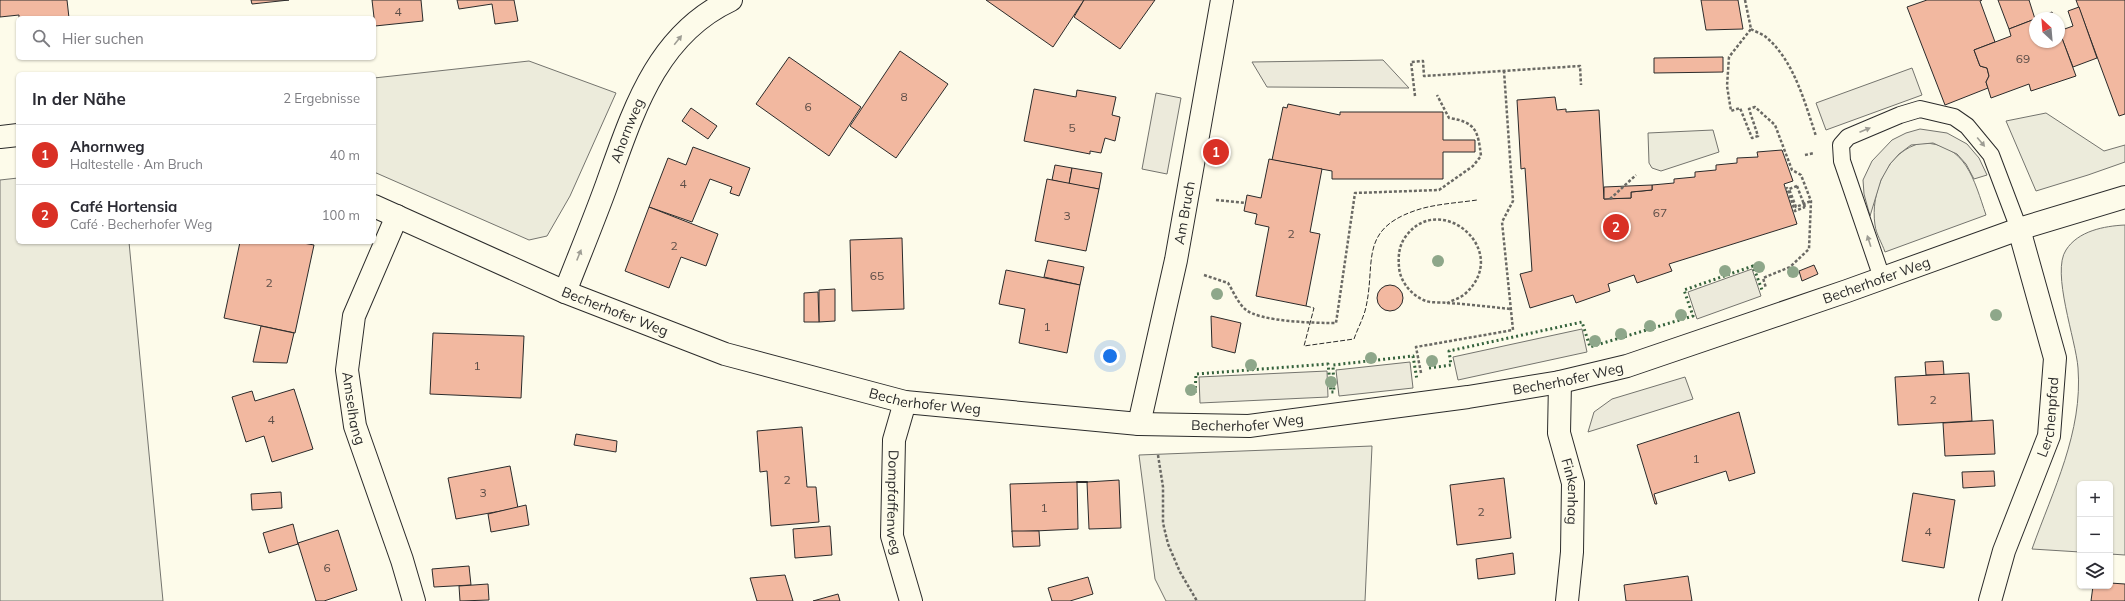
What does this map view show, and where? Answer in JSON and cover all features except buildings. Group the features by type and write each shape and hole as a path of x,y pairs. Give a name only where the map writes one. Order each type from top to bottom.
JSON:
{"street":[{"name":"Ahornweg","path":"565,292 607,185 623,138 642,91 653,71 685,31 712,8 731,0"},
{"name":"Am Bruch","path":"1139,424 1176,260 1222,0"},
{"path":"0,137 16,135"},
{"name":"Becherhofer Weg","path":"376,207 565,292 725,354 905,402 1139,424 1249,426 1444,401 1560,382 1627,366 2019,229 2125,197"},
{"name":"Amselhang","path":"397,216 354,316 347,370 355,426 402,560 414,601"},
{"name":"Lerchenpfad","path":"1990,601 2004,551 2049,436 2055,358 2019,229"},
{"name":"Finkenhag","path":"1560,382 1559,433 1573,484 1572,552 1567,601"},
{"name":"Dompfaffenweg","path":"905,402 894,440 892,536 911,601"}],"lane":[{"path":"1882,278 1842,161 1841,145 1848,137 1900,116 1920,110 1954,117 1967,126 1991,154 2019,229"}],"path":[{"path":"1746,0 1751,30 1729,57 1727,86 1731,111 1740,108 1752,138 1758,136 1749,109 1755,107 1775,125 1792,170 1801,175 1811,201 1809,249 1790,267 1762,278 1768,291"},
{"path":"1415,96 1411,62 1423,61 1424,76 1580,66 1581,85"},
{"path":"1422,375 1416,347 1513,330 1502,222 1513,201 1504,71"},
{"path":"1202,275 1228,283 1245,310 1258,316 1310,324 1336,323 1356,193 1439,190 1473,166 1481,156 1479,136 1473,126 1460,120 1449,118 1437,95"},
{"path":"1610,199 1636,174"},
{"path":"1785,188 1787,188 1795,211 1805,207 1797,186 1789,189 1796,207 1811,201"},
{"path":"1211,199 1246,203"},
{"path":"1447,302 1465,294 1478,278 1481,258 1475,239 1461,225 1442,219 1422,222 1406,235 1398,254 1399,274 1409,291 1427,301 1511,308"},
{"path":"1158,453 1163,487 1163,523 1168,544 1180,572 1198,601"}],"shaded area":[{"path":"1383,60 1409,88 1267,87 1252,62"},
{"path":"529,61 616,93 570,196 547,236 529,240 376,173 376,78"},
{"path":"1912,68 1922,95 1826,130 1816,103"},
{"path":"1156,93 1181,98 1167,174 1142,169"},
{"path":"2046,113 2104,151 2125,145 2125,162 2036,191 2006,121"},
{"path":"1920,129 1947,133 1967,144 1979,158 1987,175 1974,179 1966,164 1957,154 1933,143 1911,145 1899,154 1890,164 1881,180 1870,216 1864,194 1863,180 1872,161 1892,140 1906,133"},
{"path":"1713,130 1719,152 1661,171 1652,168 1649,163 1648,133"},
{"path":"1922,143 1937,145 1949,149 1966,166 1977,189 1986,215 1885,252 1875,225 1875,200 1878,187 1890,164 1899,154 1910,147"},
{"path":"16,178 16,244 129,244 163,601 0,601 0,180"},
{"path":"2125,225 2125,555 2113,554 2113,481 2077,481 2077,552 2032,549 2065,460 2076,415 2078,368 2063,290 2061,274 2062,260 2066,250 2077,238 2100,228"},
{"path":"1752,269 1761,296 1697,319 1688,292"},
{"path":"1582,329 1587,352 1458,380 1453,357"},
{"path":"1410,362 1413,388 1339,396 1336,370"},
{"path":"1327,371 1328,397 1200,403 1199,377"},
{"path":"1685,377 1693,399 1588,432 1594,412 1612,399"},
{"path":"1372,446 1365,601 1166,601 1155,579 1139,455"}],"hedge":[{"path":"1429,368 1451,365 1449,351 1582,322 1590,347 1693,316 1684,290 1753,266 1762,290"},
{"path":"1195,393 1196,374 1328,364 1331,392 1334,392 1333,365 1413,356 1417,380"}],"fence":[{"path":"1306,306 1314,308 1304,346 1354,339 1365,311 1373,251 1377,239 1384,229 1396,219 1414,211 1437,205 1477,200"}],"wall":[{"path":"1077,482 1087,482"}],"place":[{"name":"Ahornweg","path":"1216,152"},
{"name":"Café Hortensia","path":"1616,227"}]}
